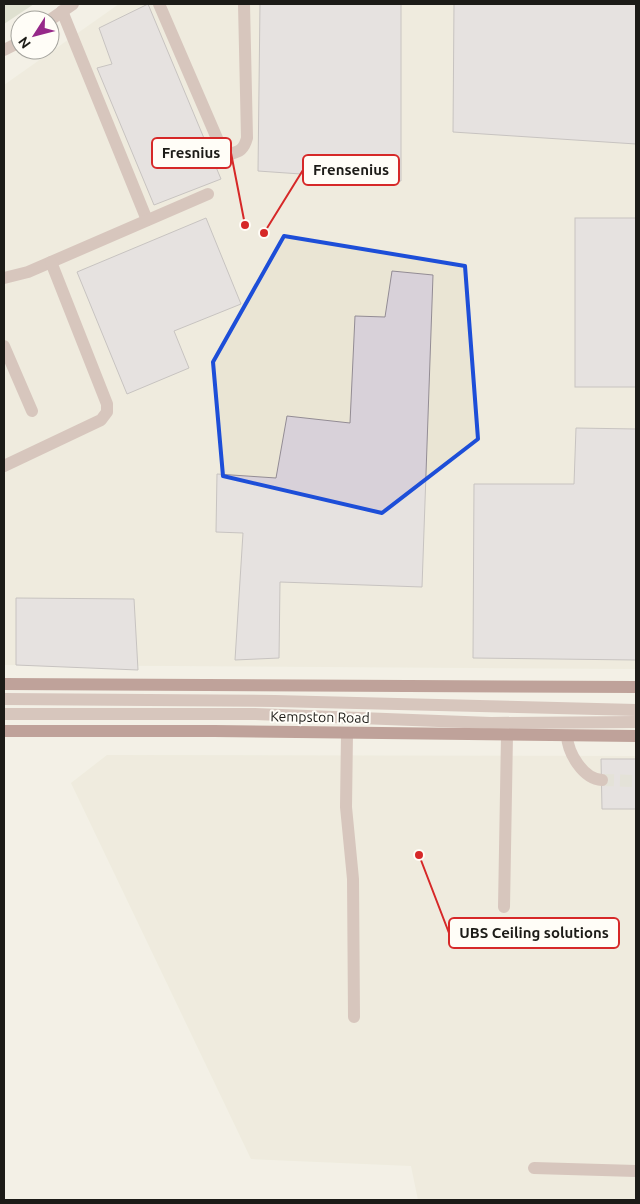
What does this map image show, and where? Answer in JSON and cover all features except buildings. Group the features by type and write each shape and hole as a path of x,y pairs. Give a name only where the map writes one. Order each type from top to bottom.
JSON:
{"main road":[{"path":"4,684 636,686"},
{"name":"Kempston Road","path":"4,730 636,736"}],"street":[{"path":"73,4 62,12 147,220"},
{"path":"158,4 222,150 229,154 239,153 245,146 247,138 244,4"},
{"path":"4,278 28,272 208,194"},
{"path":"4,466 100,420 107,412 107,404 51,262"},
{"path":"4,346 32,411"},
{"path":"4,699 275,701 636,710"},
{"path":"4,714 255,714 492,722 636,722"},
{"path":"347,733 346,807 353,879 354,1017"},
{"path":"504,907 507,734"},
{"path":"567,736 567,743 575,759 585,772 595,780 602,780"},
{"path":"534,1168 636,1171"}],"highlighted area":[{"path":"284,236 465,266 478,439 382,513 223,476 213,362"}],"shaded area":[{"path":"119,4 636,4 636,669 4,665 4,85 39,60 60,60 60,46"},
{"path":"107,755 636,756 636,1200 418,1200 411,1166 251,1159 71,783"}],"green space":[{"path":"4,4 34,4 25,10 10,10 10,20 4,24"}],"tunnel":[{"path":"602,780 636,781"}],"place":[{"name":"Fresnius","path":"245,225"},
{"name":"Frensenius","path":"264,233"},
{"name":"UBS Ceiling solutions","path":"419,855"}]}
